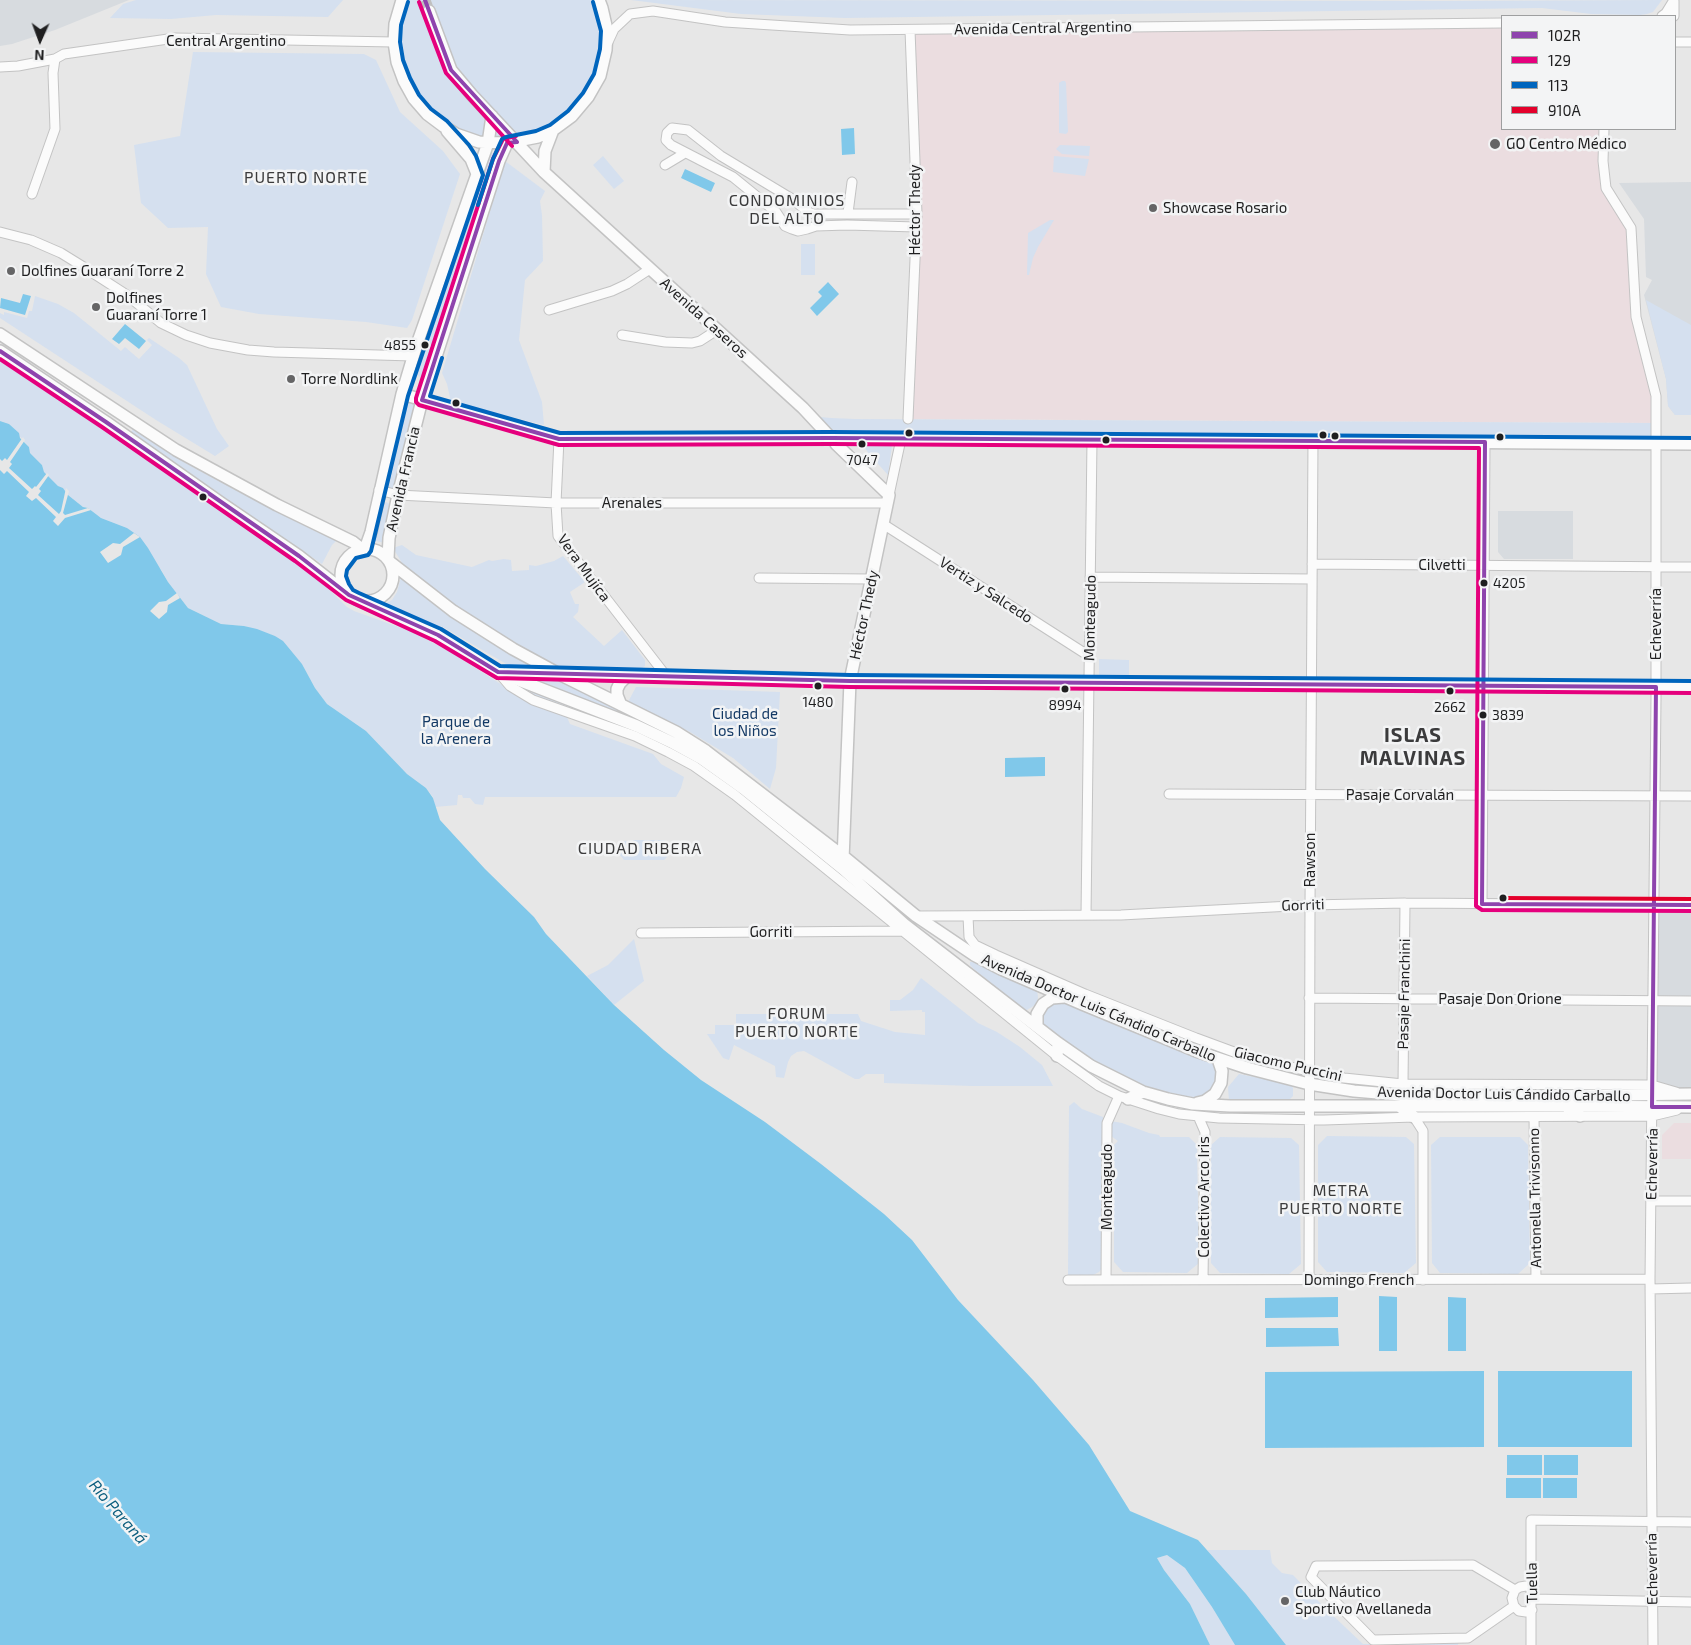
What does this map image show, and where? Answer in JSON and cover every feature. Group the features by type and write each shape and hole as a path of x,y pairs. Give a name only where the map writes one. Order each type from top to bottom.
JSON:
{"main road":[{"path":"402,0 395,24 394,42 397,62 404,81 414,99 427,114 456,134 488,143 512,143 538,137 553,130 572,116 588,97 600,76 606,50 606,30 599,0"},
{"name":"Avenida Caseros","path":"429,11 451,70 492,116 512,143 803,408 888,499"},
{"name":"Avenida Francia","path":"364,549 371,532 379,490 413,356 488,143 492,116"},
{"path":"443,126 464,149 471,159 477,174"},
{"path":"544,172 545,151 553,130"},
{"name":"Avenida Francia","path":"389,560 389,538 422,400 499,161 512,143"},
{"path":"0,334 176,450 276,505 354,542 364,549"},
{"name":"Avenida Doctor Luis Cándido Carballo","path":"0,351 299,556 353,597 438,635 498,672 637,726 694,755 744,789 843,870 904,924 1058,1043 1091,1066 1143,1092 1193,1104 1230,1106 1565,1106 1652,1101 1689,1094"},
{"path":"410,368 410,377 416,383 422,382 430,373"},
{"path":"402,394 559,439 834,441 901,439 1313,440 1691,444"},
{"name":"Héctor Thedy","path":"843,870 850,681 888,499"},
{"path":"374,549 382,553 389,560 393,580 390,589 383,596 366,602 353,597 343,587 340,578 341,568 353,552 374,549"},
{"name":"Avenida Doctor Luis Cándido Carballo","path":"389,560 453,612 559,674 676,732 706,751 843,856 916,916 974,956 1001,970 1064,997 1218,1059 1309,1084 1400,1096 1652,1101 1689,1107"},
{"path":"498,672 850,681 1691,687"},
{"path":"621,705 617,689 627,676"},
{"path":"1037,1026 1037,1014 1042,1004 1052,998 1064,997"},
{"path":"1058,1043 1058,1056"},
{"path":"1242,1055 1246,1068"},
{"path":"1193,1104 1205,1101 1215,1094 1221,1083 1222,1071 1218,1059"},
{"path":"1458,1086 1470,1097"},
{"path":"1123,1097 1143,1092"},
{"path":"1399,1106 1414,1117"},
{"path":"1565,1106 1580,1116"}],"street":[{"path":"1663,15 1674,0"},
{"path":"1674,0 1674,15"},
{"name":"Avenida Central Argentino","path":"606,50 614,29 620,21 630,14 647,12 748,24 850,30 1501,23"},
{"name":"Héctor Thedy","path":"908,419 917,214 910,30"},
{"name":"Central Argentino","path":"0,67 18,66 55,59 64,54 175,38 394,42"},
{"path":"1676,42 1691,42"},
{"path":"32,194 55,129 53,73 55,59"},
{"path":"916,227 816,226 798,231 785,226 776,212 733,177 671,145 666,140 667,133 672,128 688,130 721,156 814,214 917,214"},
{"name":"Echeverría","path":"1604,130 1603,161 1606,188 1631,228 1636,317 1656,396 1656,687 1650,1284 1653,1645"},
{"path":"665,165 685,153"},
{"path":"848,213 852,182"},
{"path":"814,214 812,223 816,226"},
{"path":"0,232 31,240 61,253 127,295 161,323 186,335 210,343 257,350 413,356"},
{"path":"549,310 612,291 650,269"},
{"path":"622,335 665,342 692,343 700,341 717,330"},
{"name":"Vera Mujíca","path":"559,439 556,503 558,536 667,677"},
{"name":"Héctor Thedy","path":"888,499 901,439"},
{"name":"Monteagudo","path":"1086,916 1092,440"},
{"name":"Rawson","path":"1309,1280 1313,440"},
{"path":"1482,904 1485,442"},
{"name":"Arenales","path":"379,490 398,496 556,503 888,499"},
{"name":"Vertiz y Salcedo","path":"883,524 1089,656"},
{"name":"Cilvetti","path":"1312,564 1691,567"},
{"path":"1090,577 1312,579"},
{"path":"759,578 871,579"},
{"name":"Avenida Doctor Luis Cándido Carballo","path":"498,672 510,686 533,700 635,736 694,766 734,795 1058,1056 1099,1086 1123,1097 1159,1109 1198,1116 1309,1120 1580,1116 1652,1101"},
{"name":"Pasaje Corvalán","path":"1169,794 1691,796"},
{"name":"Héctor Thedy","path":"842,883 843,870"},
{"name":"Pasaje Franchini","path":"1403,1084 1405,903"},
{"name":"Gorriti","path":"916,916 1121,915 1310,904 1691,905"},
{"name":"Giacomo Puccini","path":"968,916 969,937 975,945 1085,994 1242,1055 1309,1072 1344,1078 1403,1084 1458,1086 1652,1101"},
{"name":"Gorriti","path":"641,932 902,931"},
{"name":"Pasaje Don Orione","path":"1310,998 1691,1001"},
{"name":"Monteagudo","path":"1106,1280 1107,1123 1123,1097"},
{"name":"Colectivo Arco Iris","path":"1198,1116 1205,1132 1203,1280"},
{"path":"1414,1117 1423,1131 1423,1280"},
{"name":"Antonella Trivisonno","path":"1534,1117 1536,1279"},
{"path":"1651,1200 1691,1201"},
{"name":"Domingo French","path":"1068,1280 1536,1279 1650,1284 1691,1288"},
{"name":"Tuella","path":"1531,1645 1531,1520 1651,1521"},
{"path":"1651,1521 1691,1522"},
{"path":"1514,1606 1468,1642 1373,1640 1311,1577 1316,1566 1473,1565 1515,1590"},
{"path":"1532,1588 1520,1587 1515,1590 1512,1598 1514,1606 1519,1611 1526,1612 1532,1610"},
{"path":"1532,1599 1691,1602"}],"shaded area":[{"path":"0,0 129,0 55,30 0,46"},
{"path":"1501,23 1501,130 1604,130 1606,188 1631,228 1636,317 1657,423 908,419 916,227 910,30"},
{"path":"1691,182 1691,415 1675,415 1668,406 1666,379 1644,295 1652,280 1646,277 1644,219 1619,183"},
{"path":"1498,511 1573,511 1573,559 1504,559 1498,552"},
{"path":"1654,905 1691,905 1691,1094 1652,1096"},
{"path":"1674,1123 1691,1123 1691,1159 1662,1159 1662,1135"}],"green space":[{"path":"136,0 343,0 328,17 216,15 171,19 110,18 123,4"},
{"path":"402,0 599,0 602,8 600,76 553,130 488,143 443,126 404,81 395,24"},
{"path":"631,0 1662,0 1653,12 1640,15 1591,14 1542,8 845,18 741,14"},
{"path":"193,52 364,54 376,60 400,112 443,151 460,174 412,320 407,328 366,322 259,314 221,307 206,274 208,227 168,228 141,203 134,145 180,136"},
{"path":"1062,81 1066,83 1068,132 1066,134 1059,133 1059,83"},
{"path":"1060,145 1090,146 1089,156 1062,154 1056,149"},
{"path":"491,153 495,154 495,157 464,244 462,262 424,376 420,377 415,372 451,257 459,244 476,191"},
{"path":"603,156 624,181 614,189 593,165"},
{"path":"1054,156 1089,159 1085,176 1053,172"},
{"path":"505,161 545,191 540,201 543,261 525,280 519,340 542,402 544,425 451,402 447,384 442,373"},
{"path":"1050,220 1054,220 1038,247 1029,275 1027,275 1028,233"},
{"path":"801,244 815,244 815,275 801,275"},
{"path":"35,296 58,304 74,313 121,351 125,347 139,359 152,345 147,340 149,338 179,358 187,365 217,429 229,446 215,456 156,420 0,318 0,313 4,315 4,312 27,318 29,311 32,311"},
{"path":"1646,300 1691,325 1691,415 1675,415 1668,406 1666,379"},
{"name":"Parque de la Arenera","path":"0,360 92,420 310,571 347,607 410,631 449,651 521,697 566,715 570,724 653,754 661,764 684,777 676,797 485,797 483,805 475,804 470,798 463,798 462,795 458,795 457,805 435,807 433,797 426,788 407,774 366,731 327,704 315,688 302,664 275,636 244,626 221,624 188,608 162,571 127,528 101,518 88,508 83,507 49,478 44,472 42,465 30,453 29,447 9,424 0,421"},
{"path":"408,403 415,405 395,489 391,489 387,485 405,408"},
{"path":"809,416 855,419 1657,423 1657,443 831,438"},
{"path":"133,429 187,464 317,532 337,540 332,545 322,564 131,432"},
{"path":"863,445 892,446 888,475 869,454"},
{"path":"386,502 391,507 384,543 373,540 383,504"},
{"path":"402,545 416,555 472,567 489,560 511,560 512,571 529,570 529,565 536,566 554,561 563,556 585,582 570,592 575,604 579,604 578,612 573,617 604,646 622,630 645,660 645,666 641,669 564,667 554,665 504,640 451,605 405,568 393,548"},
{"path":"401,577 445,612 532,665 508,665 443,627 426,623 383,605 392,600 397,592"},
{"path":"1099,659 1129,660 1129,676 1099,675"},
{"path":"536,679 561,680 673,734 672,737 536,683"},
{"name":"Ciudad de los Niños","path":"636,687 780,692 776,768 770,789 733,758 690,732 628,702"},
{"path":"531,691 642,732 710,768 818,852 815,855 710,773 530,695"},
{"path":"634,840 664,840 667,845 667,857 664,860 624,860 620,855 621,843"},
{"path":"634,939 644,981 614,1005 587,976 608,965"},
{"path":"970,962 975,962 1037,989 1038,998 1036,1004 1025,1011 975,970 970,965"},
{"path":"921,978 978,1023 997,1032 1020,1047 1042,1065 1053,1086 884,1083 884,1074 866,1074 859,1079 855,1079 804,1051 797,1052 791,1056 784,1078 776,1077 775,1066 734,1045 729,1060 723,1058 707,1034 715,1034 715,1025 736,1025 736,1014 858,1014 861,1021 895,1032 925,1035 925,1012 922,1012 922,1010 890,1011 890,1000 900,1000 913,990"},
{"path":"1060,1002 1212,1062 1216,1065 1218,1081 1210,1091 1194,1097 1164,1094 1111,1074 1059,1038 1041,1022 1043,1010 1053,1003"},
{"path":"1239,1074 1290,1084 1293,1088 1293,1096 1287,1102 1229,1101 1228,1087"},
{"path":"1074,1102 1082,1109 1103,1117 1103,1267 1093,1275 1068,1275 1069,1106"},
{"path":"1111,1121 1159,1135 1160,1137 1189,1137 1197,1145 1199,1263 1187,1273 1123,1272 1114,1262 1114,1145 1118,1141 1111,1136"},
{"path":"1327,1136 1406,1137 1414,1144 1416,1263 1404,1273 1327,1272 1318,1262 1318,1145"},
{"path":"1220,1137 1291,1138 1299,1145 1301,1264 1289,1274 1220,1273 1211,1263 1211,1145"},
{"path":"1440,1137 1520,1137 1528,1145 1530,1263 1518,1274 1440,1273 1432,1263 1431,1145"},
{"name":"Club Náutico Sportivo Avellaneda","path":"1207,1550 1270,1550 1272,1563 1282,1573 1293,1575 1363,1644 1458,1643 1458,1645 1286,1645 1246,1594"},
{"path":"1167,1555 1185,1568 1235,1645 1210,1645 1190,1604 1157,1558"}],"water":[{"path":"854,128 855,154 842,155 841,129"},
{"path":"685,169 715,183 711,192 681,178"},
{"path":"828,282 839,294 817,316 810,308 822,296 818,292"},
{"path":"23,294 31,296 25,315 0,308 1,298 20,303"},
{"path":"125,324 146,341 139,349 125,338 119,344 112,339"},
{"name":"Río Paraná","path":"0,421 9,424 19,433 20,438 29,447 30,453 42,465 44,472 58,486 63,488 68,495 101,518 127,528 140,537 168,582 188,608 221,624 257,629 283,641 302,664 315,688 327,704 366,731 407,774 426,788 433,798 440,820 485,869 534,917 546,934 614,1005 701,1080 765,1122 821,1164 884,1214 912,1240 958,1300 1033,1380 1089,1445 1130,1511 1198,1540 1246,1594 1286,1645 1235,1645 1185,1568 1167,1555 1157,1558 1190,1604 1210,1645 0,1645"},
{"path":"1045,757 1045,776 1005,777 1005,758"},
{"path":"1379,1296 1397,1297 1397,1351 1379,1351"},
{"path":"1338,1297 1338,1317 1265,1318 1265,1298"},
{"path":"1448,1297 1466,1298 1466,1351 1448,1351"},
{"path":"1266,1328 1338,1328 1339,1346 1266,1347"},
{"path":"1484,1371 1484,1447 1265,1448 1265,1372"},
{"path":"1498,1371 1632,1371 1632,1447 1498,1447"},
{"path":"1507,1455 1542,1455 1542,1475 1507,1475"},
{"path":"1544,1455 1578,1455 1578,1475 1544,1475"},
{"path":"1506,1478 1541,1478 1541,1498 1506,1498"},
{"path":"1543,1478 1577,1478 1577,1498 1543,1498"}],"pier":[{"path":"23,437 25,440 10,462 12,464 9,468 32,489 36,487 47,473 49,475 39,489 41,491 38,495 59,514 66,488 69,491 63,513 65,515 88,508 91,510 65,518 58,526 53,521 56,517 36,498 32,501 26,496 29,492 7,471 4,474 0,470 0,459 2,461 5,458 7,460"},
{"path":"134,533 140,537 123,547 121,555 108,563 100,552 113,543 120,544"},
{"path":"177,593 180,598 168,605 167,612 159,619 150,611 159,602 166,601"}],"tunnel":[{"path":"425,0 429,11"}],"transit line":[{"name":"102R","path":"425,0 451,70 517,142"},
{"name":"113","path":"408,2 401,25 400,42 403,60 410,78 419,95 431,109 447,121 469,145 476,156 483,175 408,396 371,551 368,555 356,558 347,570 346,576 353,590 441,629 500,666 850,675 1691,681"},
{"name":"129","path":"419,2 446,73 512,146"},
{"name":"113","path":"478,205 493,159 502,139 536,131 550,125 568,111 583,93 594,74 600,49 601,31 593,2"},
{"name":"129","path":"516,136 503,139 493,159 416,398 416,402 419,405 559,445 831,444 1479,448 1476,906 1482,910 1691,911"},
{"name":"102R","path":"517,142 507,143 499,161 422,400 559,439 831,438 1485,442 1482,904 1691,905"},
{"name":"102R","path":"0,351 299,556 349,595 438,635 498,672 850,681 1656,687 1652,1107 1691,1107"},
{"name":"113","path":"442,358 430,396 560,433 831,432 1691,438"},
{"name":"129","path":"0,359 102,427 295,561 346,600 435,641 497,678 850,687 1691,693"},
{"name":"910A","path":"1503,898 1691,899"}],"place":[{"name":"GO Centro Médico","path":"1495,144"},
{"name":"Showcase Rosario","path":"1153,208"},
{"name":"Dolfines Guaraní Torre 2","path":"11,271"},
{"name":"Dolfines Guaraní Torre 1","path":"96,307"},
{"name":"4855","path":"425,345"},
{"name":"Torre Nordlink","path":"291,379"},
{"name":"7047","path":"862,444"},
{"name":"4205","path":"1484,583"},
{"name":"1480","path":"818,686"},
{"name":"8994","path":"1065,689"},
{"name":"2662","path":"1450,691"},
{"name":"3839","path":"1483,715"},
{"name":"Club Náutico Sportivo Avellaneda","path":"1285,1601"}],"district":[{"name":"PUERTO NORTE","path":"306,178"},
{"name":"CONDOMINIOS DEL ALTO","path":"787,210"},
{"name":"ISLAS MALVINAS","path":"1413,746"},
{"name":"CIUDAD RIBERA","path":"640,849"},
{"name":"FORUM PUERTO NORTE","path":"797,1023"},
{"name":"METRA PUERTO NORTE","path":"1341,1200"}]}
